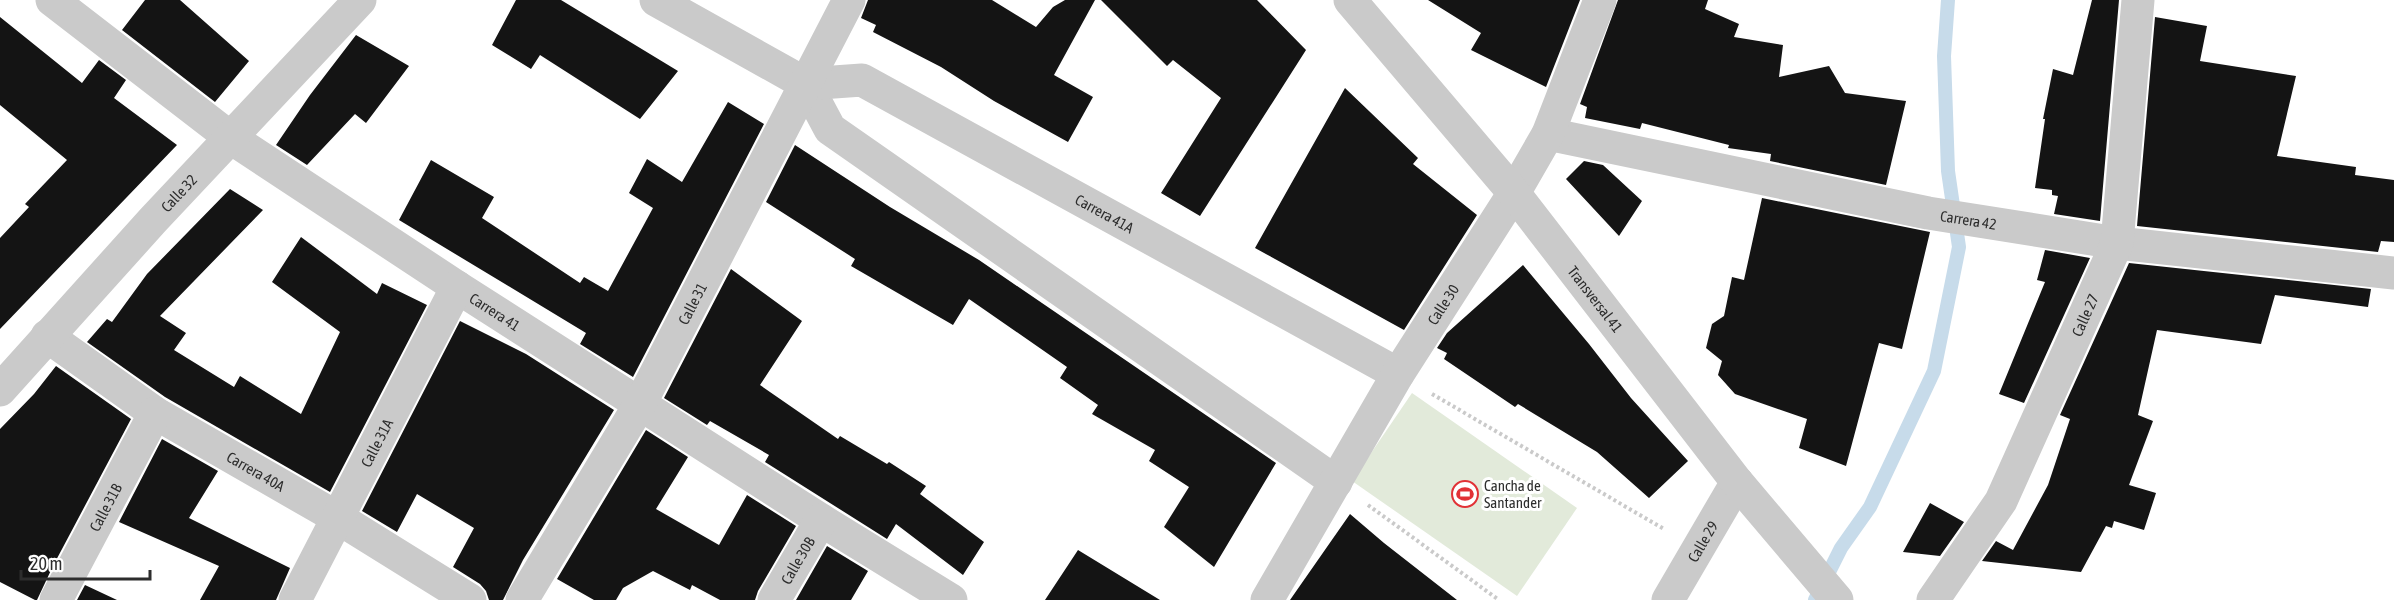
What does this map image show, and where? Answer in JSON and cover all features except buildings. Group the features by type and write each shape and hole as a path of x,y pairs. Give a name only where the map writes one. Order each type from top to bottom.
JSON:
{"street":[{"name":"Carrera 41","path":"52,0 231,138 640,404 951,600"},
{"name":"Calle 32","path":"5,375 47,336 360,0"},
{"path":"656,0 806,84 830,129 1336,482"},
{"name":"Calle 31","path":"522,600 640,404 849,0"},
{"name":"Transversal 41","path":"1350,0 1514,194 1737,482 1837,600"},
{"name":"Calle 30","path":"1267,600 1398,374 1514,194 1548,134 1600,0"},
{"name":"Calle 27","path":"1934,600 2001,501 2117,243 2138,0"},
{"name":"Carrera 41A","path":"806,84 862,80 1398,374"},
{"name":"Carrera 42","path":"1548,134 1928,213 2117,243 2394,273"},
{"name":"Calle 31A","path":"295,600 457,286"},
{"name":"Carrera 40A","path":"47,336 155,413 339,518 470,600"},
{"name":"Calle 31B","path":"56,600 155,413"},
{"name":"Calle 29","path":"1668,600 1737,482"},
{"name":"Calle 30B","path":"774,600 821,520"}],"path":[{"path":"1398,374 1697,549"},
{"path":"1336,482 1499,600"}],"green space":[{"name":"Cancha de Santander","path":"1412,393 1577,508 1517,596 1352,481"}],"waterway":[{"path":"1815,600 1841,548 1870,507 1934,371 1959,247 1948,171 1944,56 1948,0"}],"place":[{"name":"Cancha de Santander","path":"1465,494"}]}
